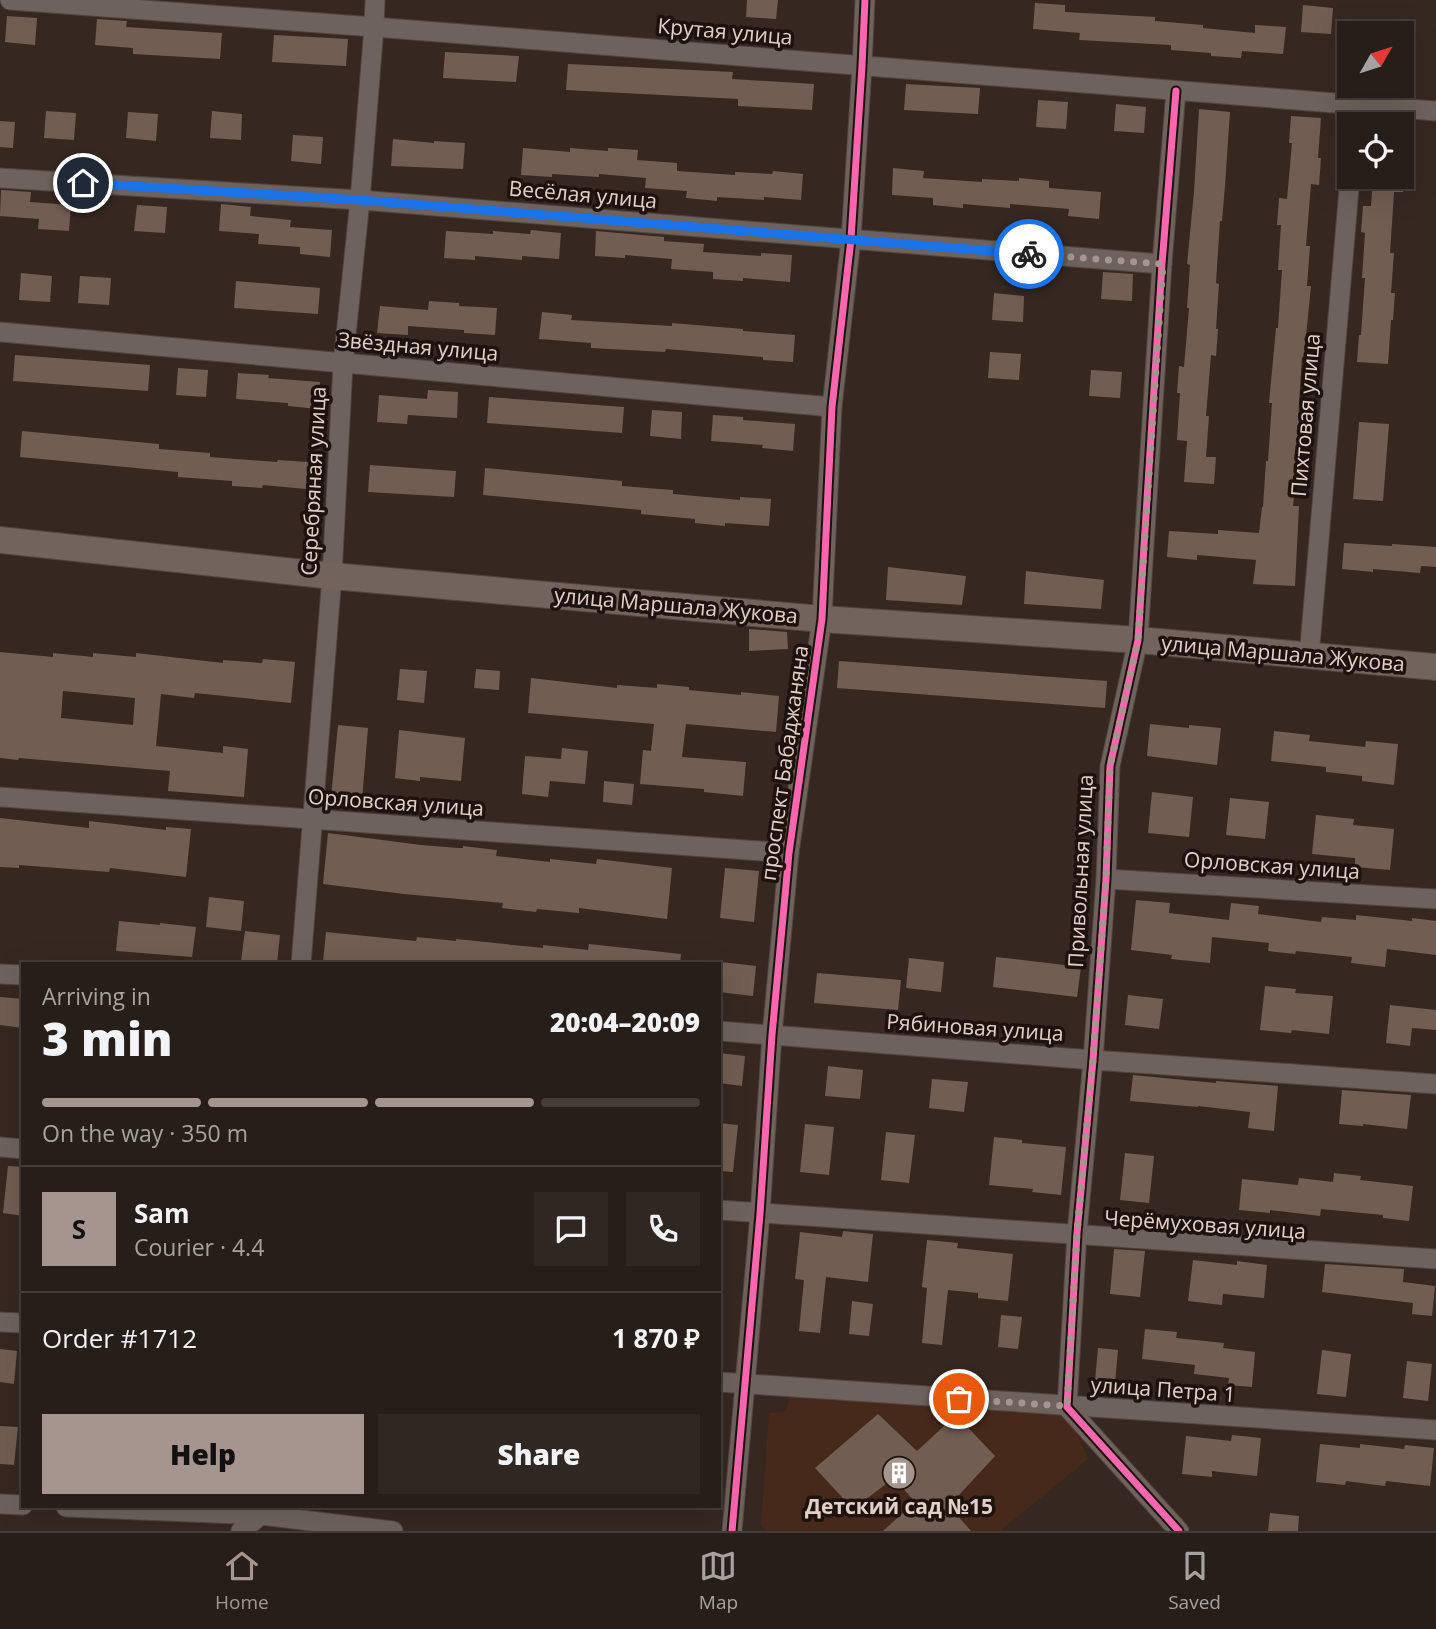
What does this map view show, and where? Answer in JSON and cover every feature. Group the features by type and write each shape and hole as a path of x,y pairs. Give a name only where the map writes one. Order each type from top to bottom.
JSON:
{"main road":[{"name":"улица Маршала Жукова","path":"0,540 332,576 822,618 1138,640 1436,667"}],"street":[{"name":"Крутая улица","path":"10,0 1436,111"},
{"name":"Серебряная улица","path":"301,962 332,576 343,364 360,200 375,0"},
{"name":"проспект Бабаджаняна","path":"732,1531 789,853 822,618 832,407 851,239 865,0"},
{"name":"Привольная улица","path":"1067,1406 1077,1233 1106,879 1110,766 1138,640 1176,91"},
{"path":"1355,112 1356,104"},
{"name":"Весёлая улица","path":"0,178 360,200 1163,264"},
{"name":"Пихтовая улица","path":"1308,657 1349,189"},
{"name":"Звёздная улица","path":"0,332 832,407"},
{"name":"Орловская улица","path":"0,797 789,853"},
{"name":"Орловская улица","path":"1106,879 1436,899"},
{"path":"0,974 21,975"},
{"name":"Рябиновая улица","path":"721,1031 1436,1084"},
{"path":"0,1147 21,1149"},
{"name":"Черёмуховая улица","path":"721,1210 1436,1259"},
{"path":"0,1322 21,1323"},
{"name":"улица Петра 1","path":"721,1382 1436,1430"},
{"path":"1067,1406 1178,1531"},
{"path":"0,1504 21,1505"},
{"path":"115,1508 261,1511 393,1531"},
{"path":"241,1531 261,1511"},
{"path":"261,1511 274,1531"}],"shaded area":[{"path":"790,1395 1069,1412 1088,1459 1000,1531 766,1531 761,1525 769,1413 786,1411"}],"building":[{"path":"747,0 778,0 776,19 746,17"},
{"path":"1035,3 1065,5 1065,12 1155,17 1155,21 1255,33 1255,25 1286,27 1283,54 1242,51 1241,58 1211,56 1211,53 1171,50 1171,45 1079,40 1080,33 1033,29"},
{"path":"1303,5 1333,8 1331,34 1301,32"},
{"path":"7,16 37,18 35,45 5,42"},
{"path":"97,19 127,21 126,27 222,33 220,59 133,54 133,48 95,45"},
{"path":"274,35 348,39 346,66 272,62"},
{"path":"445,52 519,56 516,82 443,78"},
{"path":"568,64 733,72 732,79 814,84 812,110 738,106 738,99 566,90"},
{"path":"906,84 980,88 978,114 904,110"},
{"path":"1038,100 1068,102 1066,129 1036,127"},
{"path":"1116,104 1146,107 1144,133 1114,131"},
{"path":"1199,109 1230,112 1216,283 1219,284 1216,356 1211,355 1206,416 1209,416 1206,457 1216,457 1214,484 1184,482 1187,441 1177,440 1179,366 1184,367 1189,308 1190,265 1187,264"},
{"path":"46,111 76,113 74,140 44,138"},
{"path":"212,111 242,114 241,140 210,138"},
{"path":"128,112 158,114 156,141 126,138"},
{"path":"1291,116 1321,118 1319,185 1311,184 1306,246 1310,246 1307,286 1311,286 1302,357 1298,419 1302,419 1293,506 1299,506 1295,586 1253,584 1256,560 1197,555 1197,560 1167,557 1169,531 1259,533 1268,461 1272,403 1269,403 1282,270 1278,270 1281,225 1277,225 1279,198 1287,199 1292,143 1289,143"},
{"path":"0,121 15,122 13,148 0,147"},
{"path":"293,135 323,137 321,164 291,161"},
{"path":"393,139 465,143 463,169 391,166"},
{"path":"523,148 570,152 570,148 638,150 637,160 677,163 677,171 735,175 735,172 772,174 773,171 803,174 801,200 717,197 717,201 686,198 687,191 645,188 646,178 599,174 599,177 521,175"},
{"path":"893,168 924,171 923,178 982,182 982,179 1019,181 1019,178 1049,181 1049,188 1101,192 1099,219 1068,216 1069,209 1010,204 1010,208 963,204 963,208 933,205 933,198 892,195"},
{"path":"1372,189 1403,189 1403,192 1394,192 1390,253 1394,253 1391,293 1395,293 1388,364 1357,362 1365,278 1362,278 1365,233 1361,232 1363,206 1371,206"},
{"path":"1,190 31,192 30,202 71,205 69,231 38,229 39,219 0,216"},
{"path":"221,204 251,207 250,216 291,220 290,227 332,230 330,257 300,254 300,247 258,244 259,234 219,231"},
{"path":"137,205 167,207 165,233 134,231"},
{"path":"531,230 561,233 559,259 522,256 522,260 475,256 475,260 444,258 446,231 530,234"},
{"path":"596,231 664,237 664,241 704,244 703,252 792,255 790,282 743,278 743,281 713,279 713,272 671,269 672,259 625,255 625,258 595,256"},
{"path":"1103,272 1133,274 1132,301 1101,299"},
{"path":"21,273 52,276 50,302 19,300"},
{"path":"80,276 111,278 109,305 78,303"},
{"path":"236,281 320,288 318,314 234,308"},
{"path":"994,293 1024,296 1023,322 992,320"},
{"path":"429,301 497,308 495,335 408,326 408,335 377,333 380,306 428,310"},
{"path":"542,312 572,315 571,320 672,326 672,323 795,335 793,362 666,349 665,352 591,348 591,343 539,339"},
{"path":"990,352 1021,354 1019,380 988,378"},
{"path":"15,355 150,365 148,391 13,381"},
{"path":"178,368 208,370 206,397 176,395"},
{"path":"1091,370 1122,372 1120,398 1089,396"},
{"path":"238,373 320,382 318,409 288,406 288,403 236,399"},
{"path":"428,390 458,392 457,418 408,415 407,424 377,422 379,395 427,399"},
{"path":"489,397 624,407 622,433 487,423"},
{"path":"652,410 682,412 681,439 650,436"},
{"path":"713,415 795,424 793,451 762,448 763,445 711,441"},
{"path":"1359,422 1389,424 1383,501 1353,499"},
{"path":"22,431 159,444 159,449 210,453 210,457 308,462 306,489 263,485 262,488 232,486 232,481 178,477 178,472 20,457"},
{"path":"370,465 456,471 454,497 368,492"},
{"path":"485,468 622,481 622,486 673,490 673,494 740,500 740,497 771,499 769,526 695,523 695,519 641,514 641,510 483,495"},
{"path":"1344,543 1436,547 1436,567 1421,566 1420,573 1342,569"},
{"path":"888,567 966,576 962,605 886,600"},
{"path":"1026,571 1104,580 1101,609 1024,604"},
{"path":"749,629 787,632 788,649 749,651"},
{"path":"0,652 53,657 53,653 93,657 93,653 136,657 136,653 223,663 223,660 262,663 263,659 295,662 291,703 195,693 194,698 161,694 156,746 223,753 223,746 248,749 244,797 168,791 170,771 0,758","holes":["63,691 135,698 133,725 61,718"]},
{"path":"839,661 1107,681 1105,708 837,688"},
{"path":"400,669 427,671 424,703 397,700"},
{"path":"476,669 500,671 499,690 474,688"},
{"path":"531,678 617,688 617,685 657,688 657,684 689,687 689,690 779,696 776,732 686,724 682,757 746,762 743,796 704,792 704,789 640,784 643,750 651,751 654,724 528,713"},
{"path":"1150,724 1221,728 1217,765 1147,756"},
{"path":"338,725 368,728 362,800 331,797"},
{"path":"399,730 465,738 461,781 420,777 420,781 395,778"},
{"path":"1274,731 1310,735 1309,741 1365,747 1366,741 1398,744 1394,785 1362,781 1362,776 1326,772 1326,767 1271,761"},
{"path":"562,748 588,751 585,784 550,781 548,797 522,794 525,756 561,759"},
{"path":"604,781 634,784 632,805 603,802"},
{"path":"1152,792 1193,797 1189,837 1148,833"},
{"path":"1230,798 1269,802 1265,839 1226,835"},
{"path":"1316,815 1354,819 1353,825 1394,829 1390,870 1355,867 1355,858 1312,854"},
{"path":"0,818 89,828 89,821 166,830 166,827 191,829 186,877 110,868 109,872 19,865 19,868 0,867"},
{"path":"328,833 421,845 497,850 496,856 550,862 550,859 596,864 597,859 672,868 667,919 579,908 579,913 537,909 536,912 502,908 503,903 323,884"},
{"path":"725,868 759,871 754,922 720,918"},
{"path":"209,897 244,901 241,931 206,927"},
{"path":"1136,900 1170,903 1169,913 1229,920 1231,903 1259,906 1258,914 1321,922 1322,917 1356,920 1356,915 1436,921 1436,955 1387,949 1385,967 1351,963 1352,957 1268,951 1269,943 1212,937 1210,963 1171,959 1172,955 1131,950"},
{"path":"119,921 196,927 192,957 116,951"},
{"path":"245,931 280,935 277,962 241,961"},
{"path":"326,932 416,941 417,937 456,939 543,948 543,945 588,950 589,944 681,954 680,962 323,962"},
{"path":"996,957 1081,967 1077,997 993,987"},
{"path":"909,958 944,962 941,992 906,988"},
{"path":"721,962 756,966 753,996 721,992"},
{"path":"817,973 901,980 898,1010 814,1003"},
{"path":"1265,986 1296,989 1295,993 1333,996 1329,1034 1260,1030"},
{"path":"1128,995 1163,999 1159,1029 1125,1025"},
{"path":"0,997 21,999 21,1028 0,1025"},
{"path":"1390,1005 1436,1010 1436,1030 1412,1028 1410,1046 1386,1043"},
{"path":"721,1053 745,1056 742,1086 721,1083"},
{"path":"828,1066 863,1070 860,1099 825,1096"},
{"path":"1133,1075 1278,1086 1274,1131 1248,1128 1250,1112 1130,1101"},
{"path":"932,1079 968,1082 964,1112 929,1108"},
{"path":"1342,1090 1411,1095 1407,1129 1339,1124"},
{"path":"721,1123 738,1125 733,1172 721,1171"},
{"path":"805,1124 834,1127 829,1175 800,1172"},
{"path":"886,1132 915,1135 909,1183 881,1180"},
{"path":"994,1137 1066,1147 1061,1195 989,1185"},
{"path":"1125,1153 1154,1156 1149,1203 1120,1200"},
{"path":"8,1166 21,1167 21,1216 3,1213"},
{"path":"1334,1173 1361,1176 1360,1180 1413,1186 1409,1221 1383,1218 1383,1215 1321,1209 1320,1216 1270,1210 1270,1213 1239,1210 1242,1179 1298,1185 1299,1178 1333,1182"},
{"path":"843,1231 873,1234 868,1282 826,1277 820,1333 799,1331 804,1280 795,1279 800,1232 842,1237"},
{"path":"927,1240 958,1243 957,1248 1013,1254 1008,1301 978,1298 978,1293 948,1290 942,1345 922,1343 927,1288 922,1287"},
{"path":"1114,1249 1145,1251 1140,1297 1110,1294"},
{"path":"1193,1260 1267,1265 1264,1298 1223,1294 1222,1305 1188,1301"},
{"path":"1325,1264 1404,1269 1403,1282 1435,1286 1432,1316 1412,1314 1413,1303 1322,1292"},
{"path":"852,1301 873,1304 869,1336 849,1334"},
{"path":"1001,1315 1022,1317 1018,1349 998,1347"},
{"path":"1145,1329 1177,1332 1176,1338 1224,1343 1223,1348 1255,1352 1252,1387 1228,1385 1229,1378 1194,1374 1195,1365 1142,1359"},
{"path":"1098,1348 1118,1350 1115,1383 1095,1381"},
{"path":"0,1349 17,1351 14,1384 0,1382"},
{"path":"1322,1350 1351,1354 1346,1397 1317,1394"},
{"path":"1407,1361 1432,1364 1428,1401 1403,1398"},
{"name":"Детский сад №15","path":"878,1414 917,1451 956,1415 995,1456 949,1506 971,1531 883,1531 915,1502 894,1478 853,1509 815,1468"},
{"path":"0,1426 18,1427 14,1465 0,1464"},
{"path":"1232,1435 1261,1438 1257,1476 1212,1471 1212,1477 1182,1474 1186,1436 1231,1441"},
{"path":"1320,1444 1360,1448 1360,1444 1404,1449 1405,1445 1434,1448 1430,1486 1386,1481 1385,1486 1346,1481 1345,1485 1316,1482"},
{"path":"1270,1513 1299,1516 1298,1531 1268,1531"}],"cycle path":[{"path":"732,1531 789,853 822,619 832,407 851,239 865,0"},
{"path":"1176,91 1138,640 1110,766 1106,879 1077,1233 1067,1407 1179,1531"}],"way so far":[{"path":"959,1399 1067,1406 1077,1233 1106,879 1110,766 1138,640 1163,264 1029,254"}],"place":[{"name":"Детский сад №15","path":"899,1473"}],"route":[{"path":"83,183 360,200 1029,254"}]}
